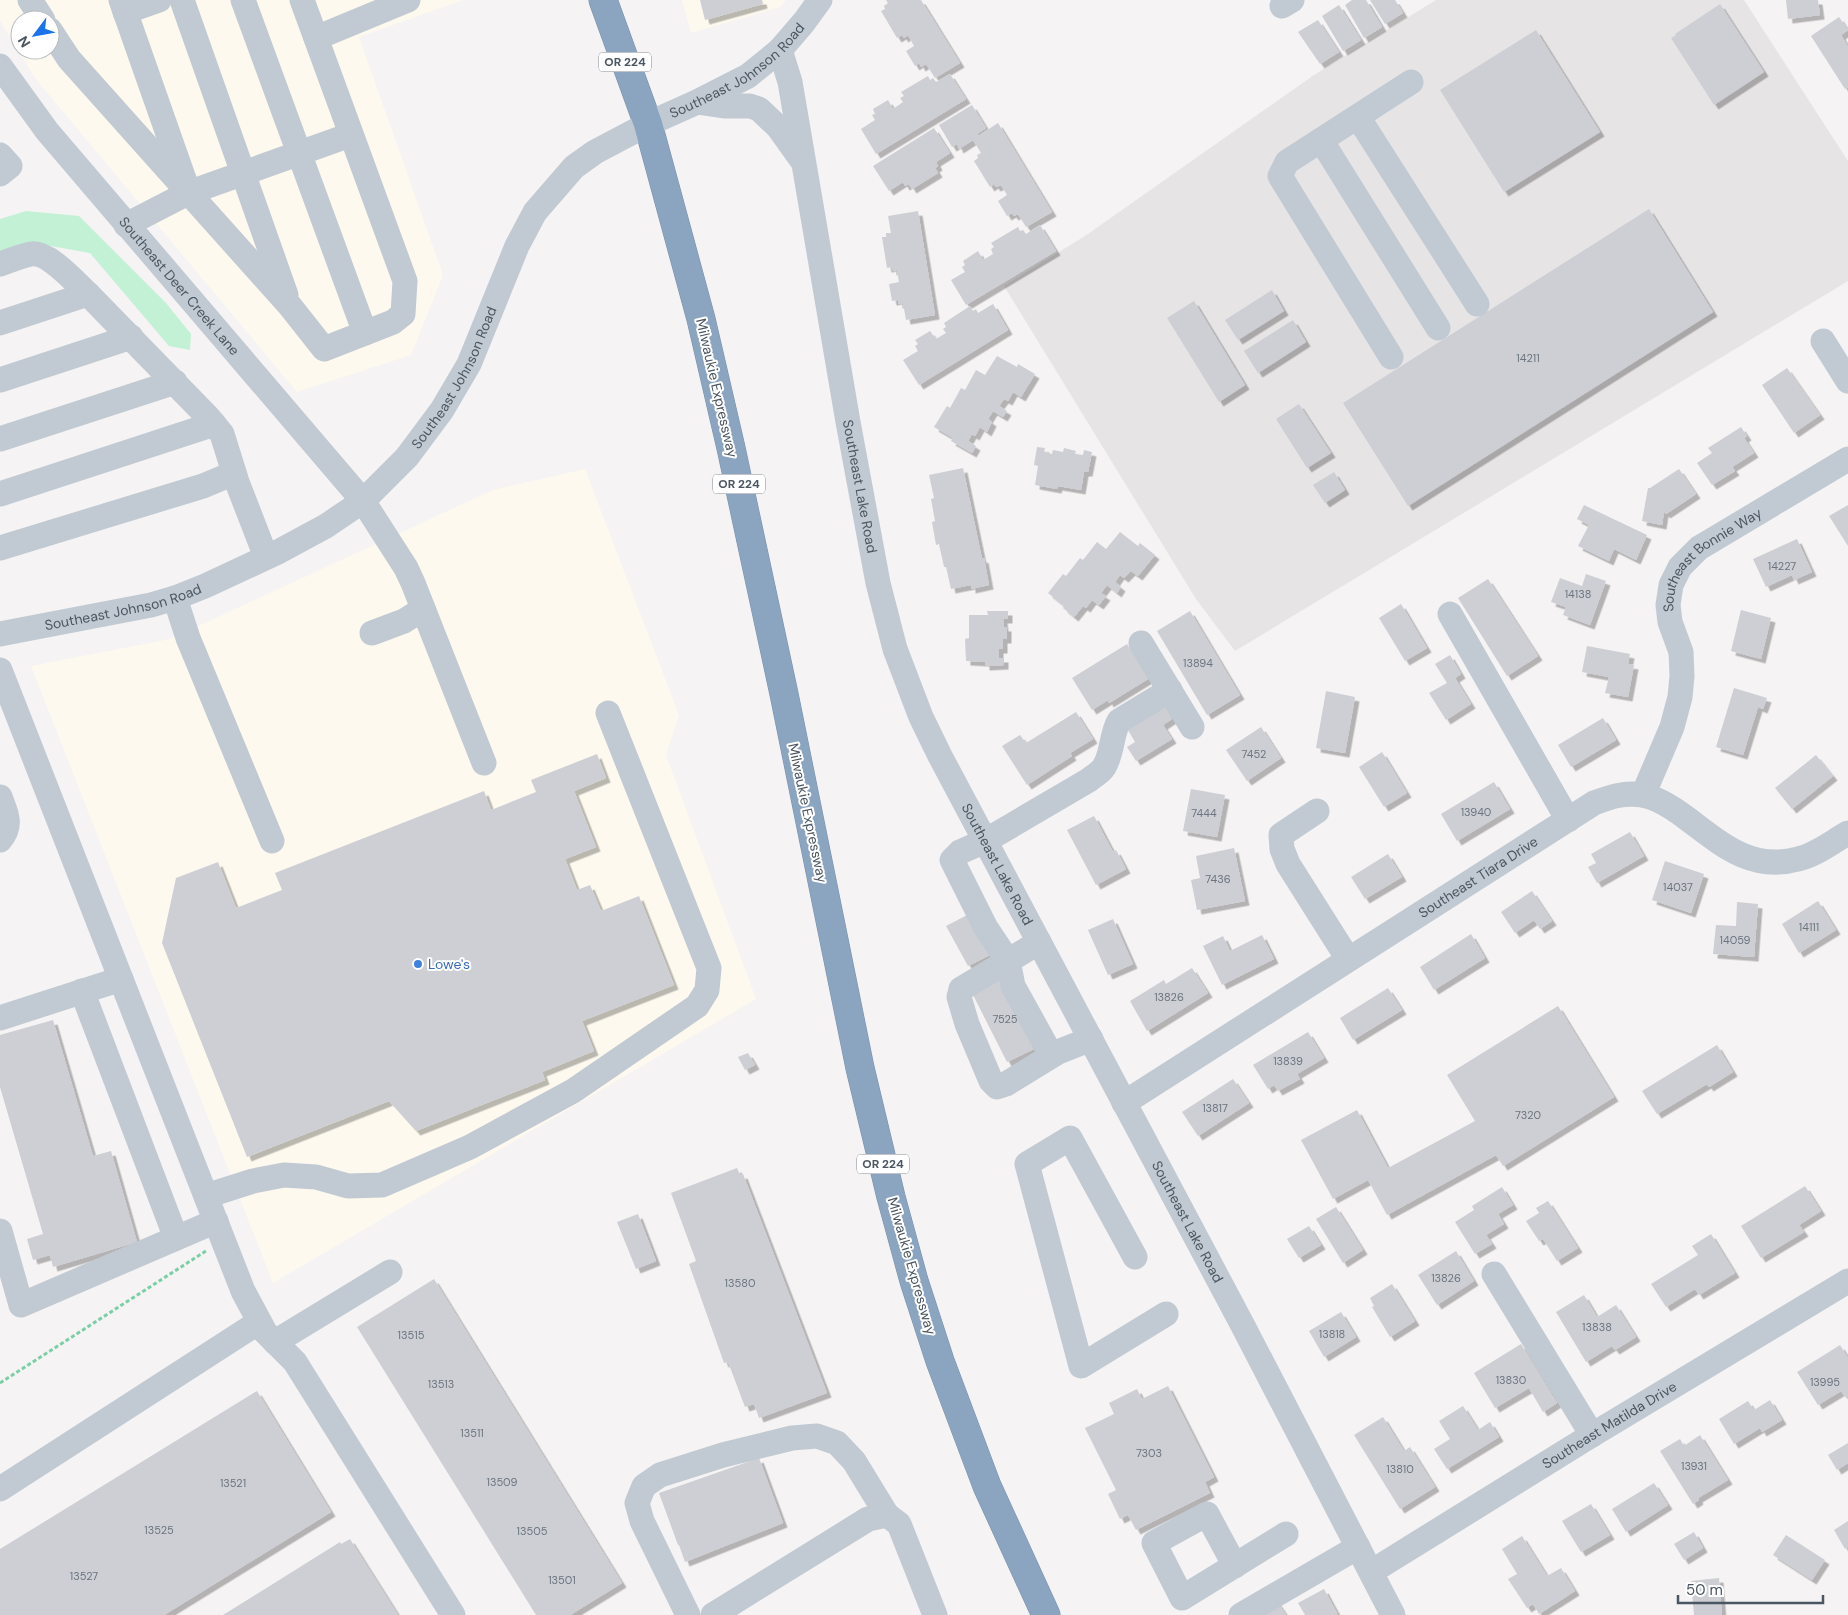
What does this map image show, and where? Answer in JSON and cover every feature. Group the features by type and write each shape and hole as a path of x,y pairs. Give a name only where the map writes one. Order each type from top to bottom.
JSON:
{"highway":[{"name":"Milwaukie Expressway","path":"603,0 648,124 690,274 731,448 860,1068 891,1197 914,1281 940,1360 980,1468 1046,1615"}],"street":[{"path":"159,0 123,6 188,193"},
{"path":"182,0 290,306"},
{"path":"242,0 365,333"},
{"path":"60,45 69,59 290,306 324,349 394,322 403,314 405,281 302,0"},
{"name":"Southeast Johnson Road","path":"0,634 151,605 176,598 266,557 326,526 363,500 407,457 442,410 469,364 517,246 535,212 574,167 595,152 648,124 748,76 780,50 820,0"},
{"path":"316,38 374,6 403,1"},
{"name":"Southeast Lake Road","path":"780,50 790,82 848,422 876,573 895,650 921,717 1393,1615"},
{"name":"Southeast Deer Creek Lane","path":"3,78 126,225 363,500 406,568 484,763"},
{"path":"1391,357 1280,176 1287,162 1411,82"},
{"path":"697,102 724,106 750,106 759,109 778,127 803,161"},
{"path":"1358,116 1477,304"},
{"path":"126,225 188,193 350,135"},
{"path":"1321,140 1438,328"},
{"path":"0,155 10,166 0,174"},
{"path":"0,264 32,254 40,254 52,261 88,294 214,424 222,434 234,473 266,557"},
{"path":"0,323 88,294"},
{"path":"0,380 131,338"},
{"path":"1823,341 1848,381"},
{"path":"0,439 175,382"},
{"path":"0,494 214,424"},
{"name":"Southeast Bonnie Way","path":"1642,795 1672,727 1680,697 1682,676 1681,652 1670,622 1668,604 1671,585 1680,567 1699,548 1848,459"},
{"path":"0,548 203,486 234,473"},
{"path":"176,598 188,638 272,841"},
{"path":"372,633 404,622 423,609"},
{"path":"1450,614 1568,820"},
{"path":"1141,643 1192,727"},
{"path":"0,670 243,1291 265,1332 295,1362 453,1615"},
{"path":"1053,1052 1013,986 1008,961 986,928 952,860 960,852 985,841 1098,773 1104,767 1119,721 1170,690"},
{"path":"206,1196 253,1181 284,1175 316,1177 348,1186 382,1185 470,1147 573,1091 697,1006 707,990 709,968 608,713"},
{"name":"Southeast Tiara Drive","path":"1124,1102 1594,803 1618,794 1642,795 1669,805 1726,848 1742,856 1770,863 1798,859 1818,851 1848,832"},
{"path":"0,796 8,818 6,834 0,840"},
{"path":"1317,811 1282,835 1282,849 1288,864 1348,959"},
{"path":"1039,942 961,989 959,997 967,1024 991,1081 997,1087 1006,1084 1053,1052 1090,1039"},
{"path":"0,1018 121,979"},
{"path":"82,991 176,1238"},
{"path":"1135,1258 1070,1138 1027,1164 1081,1366 1166,1314"},
{"path":"0,1231 21,1305 176,1238 219,1231"},
{"path":"275,1342 390,1272"},
{"path":"1494,1274 1592,1435"},
{"name":"Southeast Matilda Drive","path":"1371,1572 1592,1435 1848,1281"},
{"path":"0,1489 259,1322"},
{"path":"688,1615 642,1521 637,1503 644,1486 660,1475 723,1455 792,1438 817,1436 837,1443 854,1460 893,1520 904,1562 935,1615"},
{"path":"713,1615 868,1519 893,1520"},
{"path":"1235,1566 1286,1534"},
{"path":"1240,1615 1358,1547"}],"path":[{"path":"0,1383 153,1284 219,1231"}],"shaded area":[{"path":"0,0 463,0 359,37 443,275 411,355 297,392 35,78 24,60 60,60 60,10 10,10 10,37 0,21"},
{"path":"682,0 786,0 780,7 691,33"},
{"path":"1436,0 1744,0 1848,161 1848,281 1235,651 1196,599 1004,286 1085,236 1314,75"},
{"path":"585,469 679,715 666,755 756,999 273,1283 31,666 170,639 493,490"}],"green space":[{"path":"26,211 79,216 166,303 191,334 190,350 169,346 90,253 34,243 0,253 0,219"}],"building":[{"path":"700,0 762,0 763,4 705,20"},
{"path":"886,0 921,0 960,63 935,78 926,64 921,67 919,63 915,66 906,51 914,46 908,35 904,38 902,35 897,38 881,11 885,9 884,6 888,3"},
{"path":"1352,0 1366,0 1382,27 1364,38 1345,5"},
{"path":"1370,0 1395,0 1403,13 1385,24"},
{"path":"1786,0 1818,0 1820,15 1788,19"},
{"path":"1720,4 1764,72 1714,105 1671,38"},
{"path":"1339,5 1361,40 1343,51 1322,16"},
{"path":"1839,17 1848,30 1841,35 1848,47 1848,87 1845,89 1811,36"},
{"path":"1318,20 1339,52 1320,64 1298,32"},
{"path":"1536,30 1600,132 1504,192 1440,90"},
{"path":"950,74 966,99 876,154 861,129 875,120 872,115 875,114 873,109 888,100 893,109 903,102 900,98 904,96 901,92 928,76 930,80 933,78 936,82"},
{"path":"972,105 986,128 977,134 978,136 998,123 1052,212 1026,227 1018,214 1014,216 1012,213 1007,216 998,201 1007,195 1001,185 996,187 994,184 990,187 974,161 978,158 977,155 981,153 973,140 959,149 957,144 952,147 939,125"},
{"path":"934,128 950,153 936,162 938,166 935,168 938,173 912,189 909,184 905,186 903,182 889,191 873,166"},
{"path":"1649,209 1713,312 1408,506 1343,403"},
{"path":"918,211 935,315 906,320 903,303 898,304 898,300 892,301 889,284 899,282 897,270 892,271 892,267 887,268 882,237 886,237 886,233 891,233 888,216"},
{"path":"1040,225 1056,251 966,305 951,280 965,272 962,267 965,265 963,261 978,251 983,260 993,254 991,249 994,247 991,243 1018,227 1020,231 1023,230 1026,234"},
{"path":"1272,290 1284,311 1238,340 1225,320"},
{"path":"1194,301 1245,385 1219,402 1167,318"},
{"path":"993,304 1008,330 919,385 903,360 918,351 915,346 918,344 915,340 930,331 936,339 946,333 943,329 946,327 944,323 970,306 973,311 976,309 978,313"},
{"path":"1293,320 1306,342 1258,373 1244,351"},
{"path":"997,356 1017,367 1018,364 1035,374 1021,397 1013,392 1008,401 1004,399 999,406 1007,411 1003,417 993,411 988,419 992,422 987,432 980,427 975,436 972,434 968,441 976,446 972,453 951,441 953,438 934,427 947,406 950,408 961,388 965,390 976,370 985,375"},
{"path":"1787,368 1820,415 1794,433 1762,385"},
{"path":"1299,404 1331,453 1307,468 1276,419"},
{"path":"1741,427 1747,436 1744,438 1754,453 1732,467 1735,471 1712,485 1697,463 1712,453 1708,448"},
{"path":"1037,447 1045,448 1044,452 1052,454 1053,450 1063,452 1064,448 1076,451 1075,454 1083,455 1084,450 1092,452 1088,472 1084,472 1081,490 1058,486 1057,489 1035,485 1038,466 1034,465"},
{"path":"963,468 989,585 971,589 971,585 951,589 939,544 936,545 932,522 935,521 931,499 934,498 929,475"},
{"path":"1679,469 1696,494 1666,514 1664,512 1662,525 1642,521 1648,488"},
{"path":"1334,472 1345,490 1325,503 1313,485"},
{"path":"1584,505 1647,535 1636,560 1614,549 1609,561 1578,546 1589,525 1577,519"},
{"path":"1848,505 1848,546 1829,516"},
{"path":"1120,532 1138,546 1140,543 1155,555 1138,576 1131,571 1124,578 1120,575 1115,582 1121,587 1117,593 1107,585 1101,593 1106,596 1099,605 1092,600 1086,608 1083,606 1074,617 1048,593 1063,574 1066,576 1080,558 1083,560 1097,542 1106,549"},
{"path":"1797,539 1812,572 1794,580 1792,575 1766,587 1753,559"},
{"path":"1586,574 1606,581 1590,625 1563,615 1566,607 1551,602 1560,578 1582,586"},
{"path":"1488,579 1538,656 1507,676 1458,598"},
{"path":"1401,604 1427,648 1405,661 1379,618"},
{"path":"1741,610 1771,618 1761,659 1731,651"},
{"path":"987,611 1008,611 1008,619 1003,619 1004,627 1007,627 1007,639 1003,639 1003,649 999,649 999,658 1004,658 1004,665 985,666 985,662 966,661 965,639 969,638 969,615 988,615"},
{"path":"1190,611 1240,695 1207,715 1157,631"},
{"path":"1127,644 1148,679 1109,703 1108,700 1092,710 1072,678"},
{"path":"1587,646 1630,654 1628,664 1634,665 1628,697 1605,693 1609,677 1582,672"},
{"path":"1450,655 1461,674 1455,678 1471,704 1446,720 1429,693 1447,683 1435,664"},
{"path":"1734,688 1767,698 1763,709 1758,707 1743,755 1716,747"},
{"path":"1326,691 1355,697 1345,753 1316,748"},
{"path":"1162,702 1172,719 1163,725 1172,739 1136,761 1127,747 1135,742 1125,725"},
{"path":"1076,712 1093,739 1070,753 1072,756 1027,785 1002,746 1020,735 1026,743"},
{"path":"1603,718 1616,740 1571,767 1558,745"},
{"path":"1261,727 1281,758 1247,781 1226,750"},
{"path":"1382,752 1407,793 1384,807 1359,767"},
{"name":"Lowe's","path":"597,754 606,778 574,791 596,847 565,859 577,890 590,885 601,911 639,896 674,985 582,1021 594,1051 542,1072 545,1080 416,1131 389,1101 247,1157 162,943 176,878 218,862 236,908 282,890 275,873 484,791 491,810 536,792 531,780"},
{"path":"1816,755 1833,776 1792,809 1775,788"},
{"path":"1494,782 1510,809 1457,841 1441,814"},
{"path":"1191,789 1225,795 1217,837 1183,831"},
{"path":"1094,816 1113,852 1116,850 1126,869 1096,885 1067,830"},
{"path":"1630,832 1644,856 1597,883 1588,867 1596,863 1591,854"},
{"path":"1234,848 1245,901 1197,910 1191,880 1200,878 1196,856"},
{"path":"1388,854 1402,877 1365,899 1351,877"},
{"path":"1665,861 1704,874 1691,913 1652,900"},
{"path":"1532,891 1552,921 1540,929 1534,920 1515,933 1501,912"},
{"path":"1818,901 1836,930 1799,953 1782,924"},
{"path":"1737,902 1758,904 1754,957 1713,954 1716,925 1736,926"},
{"path":"971,913 992,954 968,966 946,926"},
{"path":"1113,919 1133,964 1108,975 1088,930"},
{"path":"1471,934 1485,958 1434,990 1420,967"},
{"path":"1262,935 1274,959 1222,985 1203,946 1223,936 1230,951"},
{"path":"1192,968 1208,993 1147,1031 1130,1001 1164,980 1166,984"},
{"path":"1002,975 1038,1047 1007,1062 971,991"},
{"path":"1388,988 1402,1010 1353,1040 1340,1018"},
{"path":"1558,1006 1614,1097 1503,1166 1496,1155 1387,1215 1368,1180 1333,1199 1301,1140 1357,1110 1388,1168 1475,1121 1447,1075"},
{"path":"53,1020 93,1156 111,1151 137,1242 53,1267 50,1255 33,1260 27,1239 43,1234 0,1087 0,1035"},
{"path":"1308,1032 1324,1058 1297,1074 1300,1079 1278,1091 1274,1085 1268,1089 1253,1065"},
{"path":"1717,1045 1733,1072 1709,1087 1707,1084 1657,1114 1642,1091"},
{"path":"748,1053 755,1065 745,1070 738,1057"},
{"path":"1233,1079 1249,1103 1198,1136 1182,1112"},
{"path":"737,1168 740,1175 743,1174 827,1393 759,1418 754,1404 745,1407 728,1362 724,1363 689,1264 696,1261 671,1193"},
{"path":"1805,1186 1821,1211 1799,1225 1804,1232 1761,1258 1741,1226"},
{"path":"1502,1187 1513,1205 1498,1214 1504,1224 1486,1235 1492,1244 1475,1254 1455,1222 1474,1210 1472,1206"},
{"path":"1548,1201 1578,1248 1557,1261 1543,1239 1539,1241 1526,1221 1539,1213 1536,1208"},
{"path":"1336,1207 1363,1250 1343,1263 1316,1219"},
{"path":"638,1214 656,1261 636,1269 617,1222"},
{"path":"1309,1226 1321,1245 1299,1258 1287,1239"},
{"path":"1711,1234 1735,1273 1699,1295 1695,1289 1666,1307 1651,1284 1698,1255 1692,1246"},
{"path":"1456,1251 1474,1281 1437,1305 1418,1275"},
{"path":"434,1279 622,1583 570,1615 536,1615 357,1327"},
{"path":"1392,1284 1415,1321 1390,1337 1372,1307 1374,1306 1370,1298"},
{"path":"1584,1295 1597,1317 1616,1305 1636,1337 1615,1350 1612,1346 1586,1362 1556,1312"},
{"path":"1341,1312 1356,1337 1324,1357 1309,1331"},
{"path":"1521,1344 1557,1403 1543,1412 1529,1388 1495,1408 1474,1373"},
{"path":"1840,1345 1848,1358 1848,1396 1846,1398 1841,1391 1818,1405 1797,1372"},
{"path":"1168,1386 1214,1477 1205,1482 1210,1493 1136,1530 1128,1515 1120,1519 1108,1494 1116,1490 1085,1428 1114,1414 1109,1403 1137,1389 1142,1399"},
{"path":"257,1391 331,1512 164,1615 0,1615 0,1549"},
{"path":"1770,1400 1782,1420 1762,1432 1760,1428 1734,1444 1719,1419 1748,1401 1754,1410"},
{"path":"1463,1406 1478,1430 1490,1422 1499,1437 1447,1469 1434,1449 1450,1439 1439,1421"},
{"path":"1383,1417 1404,1451 1410,1447 1435,1487 1400,1509 1354,1435"},
{"path":"1700,1435 1728,1480 1698,1498 1699,1500 1693,1504 1660,1451 1680,1439 1684,1446"},
{"path":"1848,1443 1848,1463 1837,1470 1828,1455"},
{"path":"759,1458 783,1523 685,1562 659,1493"},
{"path":"1654,1483 1668,1505 1626,1532 1612,1509"},
{"path":"1591,1504 1610,1535 1581,1552 1562,1521"},
{"path":"1848,1521 1848,1547 1845,1549 1834,1530"},
{"path":"1694,1532 1703,1548 1684,1560 1674,1544"},
{"path":"1786,1535 1825,1560 1812,1580 1773,1555"},
{"path":"1522,1536 1547,1576 1561,1568 1575,1591 1539,1614 1533,1604 1527,1608 1508,1579 1517,1574 1502,1549"},
{"path":"350,1539 398,1615 223,1615 340,1542 341,1544"},
{"path":"1719,1578 1722,1615 1694,1615 1691,1581"},
{"path":"1324,1589 1338,1615 1305,1615 1298,1603"},
{"path":"1276,1600 1286,1615 1251,1615"}],"place":[{"name":"Lowe's","path":"418,964"}]}
